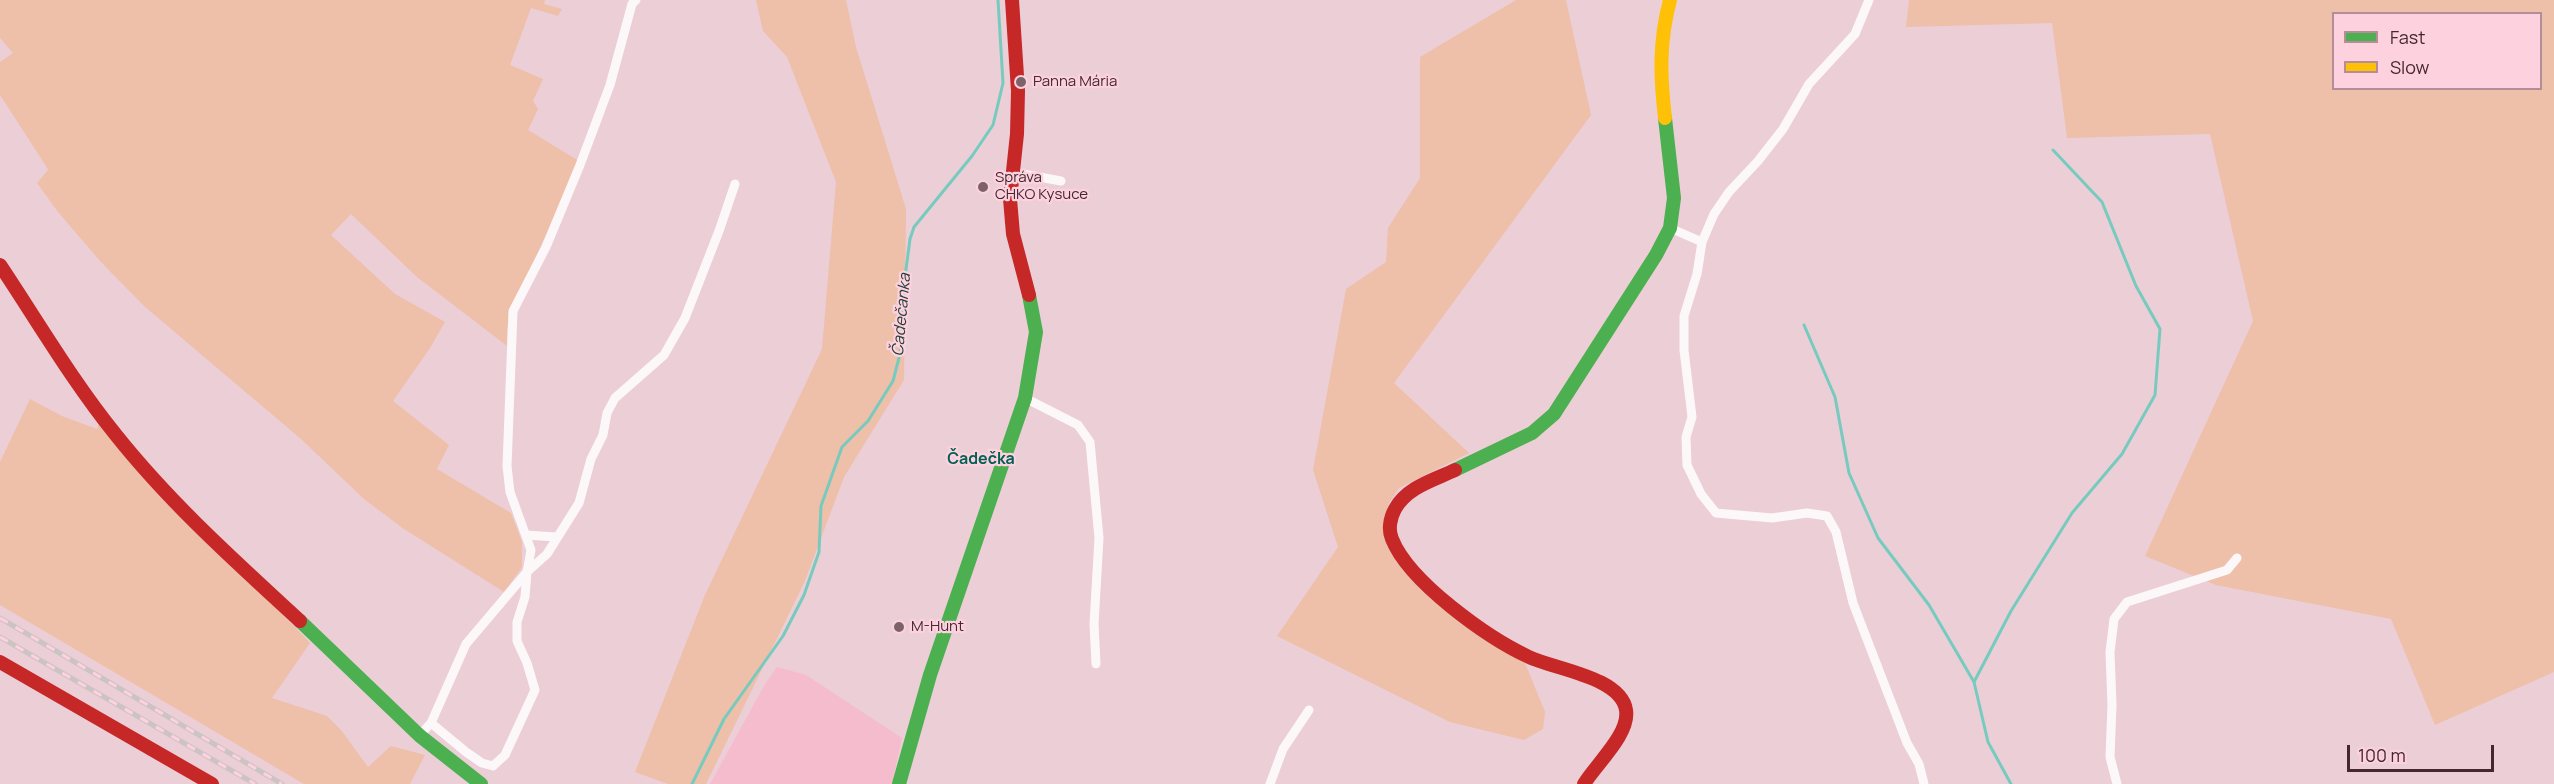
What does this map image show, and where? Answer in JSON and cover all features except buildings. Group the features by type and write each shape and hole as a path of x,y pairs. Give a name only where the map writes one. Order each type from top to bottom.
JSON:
{"street":[{"path":"431,723 482,764 493,766 505,755 535,690 527,663 517,641 517,622 525,597 531,550 510,492 507,466 513,311 546,247 580,165 610,85 632,4 636,0"},
{"path":"899,784 930,675 1025,398 1036,332 1034,312 1013,234 1010,199 1017,134 1018,91 1012,0"},
{"path":"1584,784 1622,731 1626,712 1618,694 1600,682 1531,658 1477,626 1446,602 1404,559 1392,538 1390,521 1397,503 1410,490 1532,433 1554,414 1656,255 1670,228 1674,198 1660,76 1662,31 1670,0"},
{"path":"1869,0 1855,34 1809,84 1783,129 1758,161 1729,192 1714,214 1702,243 1684,316 1684,350 1692,417 1686,438 1687,465 1701,494 1716,513 1772,518 1807,513 1827,516 1836,532 1854,603 1907,743 1919,764 1924,784"},
{"path":"1012,172 1061,181"},
{"path":"422,734 431,723 466,644 527,572 546,554 579,503 591,459 603,435 607,413 611,405 627,386 664,355 685,318 716,241 735,184"},
{"path":"1670,228 1702,243"},
{"path":"0,265 89,401 136,460 215,541 422,734 482,784"},
{"path":"1025,398 1078,424 1090,442 1099,538 1094,624 1096,664"},
{"path":"526,535 556,537"},
{"path":"2117,784 2110,757 2112,705 2110,652 2114,619 2127,602 2227,570 2237,558"},
{"path":"0,662 212,784"},
{"path":"1270,784 1283,749 1309,710"}],"shaded area":[{"path":"0,0 545,0 544,4 562,9 558,16 531,8 510,65 543,79 533,101 538,109 528,130 579,161 511,312 507,329 507,346 417,277 351,214 331,235 395,294 445,322 393,401 449,445 437,469 511,513 522,542 522,567 504,592 404,529 364,499 301,439 144,306 101,262 58,212 37,183 48,170 0,95 0,62 13,53 0,38"},
{"path":"756,0 846,0 856,47 906,209 904,380 844,477 805,581 706,784 668,784 635,772 705,595 822,349 836,182 787,57 763,31"},
{"path":"1516,0 1566,0 1591,115 1394,383 1469,453 1399,488 1389,503 1383,523 1389,550 1410,571 1523,658 1545,712 1543,729 1524,740 1450,722 1277,636 1338,547 1313,470 1346,289 1386,262 1388,228 1420,178 1420,57"},
{"path":"1909,0 2554,0 2554,672 2435,725 2391,619 2216,585 2145,556 2253,321 2210,134 2067,138 2052,23 1906,27"},
{"path":"30,399 62,416 97,429 100,421 310,643 272,698 327,716 341,730 368,767 391,746 425,755 410,784 304,784 0,605 0,462"},
{"path":"777,667 806,675 902,738 892,784 710,784 765,684"}],"waterway":[{"name":"Čadečanka","path":"692,784 724,719 783,636 804,595 819,552 821,506 842,447 868,421 893,381 900,354 905,277 910,239 914,227 972,156 993,125 1003,83 998,0"},
{"path":"1974,682 2011,611 2072,513 2122,454 2155,395 2160,329 2136,286 2102,202 2053,150"},
{"path":"1804,325 1835,397 1849,473 1878,538 1929,605 1974,682 1988,742 2011,784"}],"railway":[{"path":"0,618 282,784"},
{"path":"0,637 255,784"}],"traffic: fast":[{"path":"1455,470 1532,433 1554,414 1656,255 1670,228 1674,198 1665,118"},
{"path":"899,784 930,675 1025,398 1036,332 1029,295"},
{"path":"300,621 420,736 481,784"}],"traffic: slow":[{"path":"1665,118 1662,59 1664,30 1670,0"}],"traffic: jam":[{"path":"1012,0 1018,91 1017,134 1010,199 1013,234 1029,295"},
{"path":"0,265 85,394 137,460 205,532 300,621"},
{"path":"1455,470 1422,485 1400,501 1391,520 1392,539 1401,556 1415,573 1472,623 1529,657 1600,682 1612,689 1621,699 1626,710 1623,729 1584,784"},
{"path":"0,662 212,784"}],"place":[{"name":"Panna Mária","path":"1021,82"},
{"name":"Správa CHKO Kysuce","path":"983,187"},
{"name":"M-Hunt","path":"899,627"}],"district":[{"name":"Čadečka","path":"981,460"}]}
